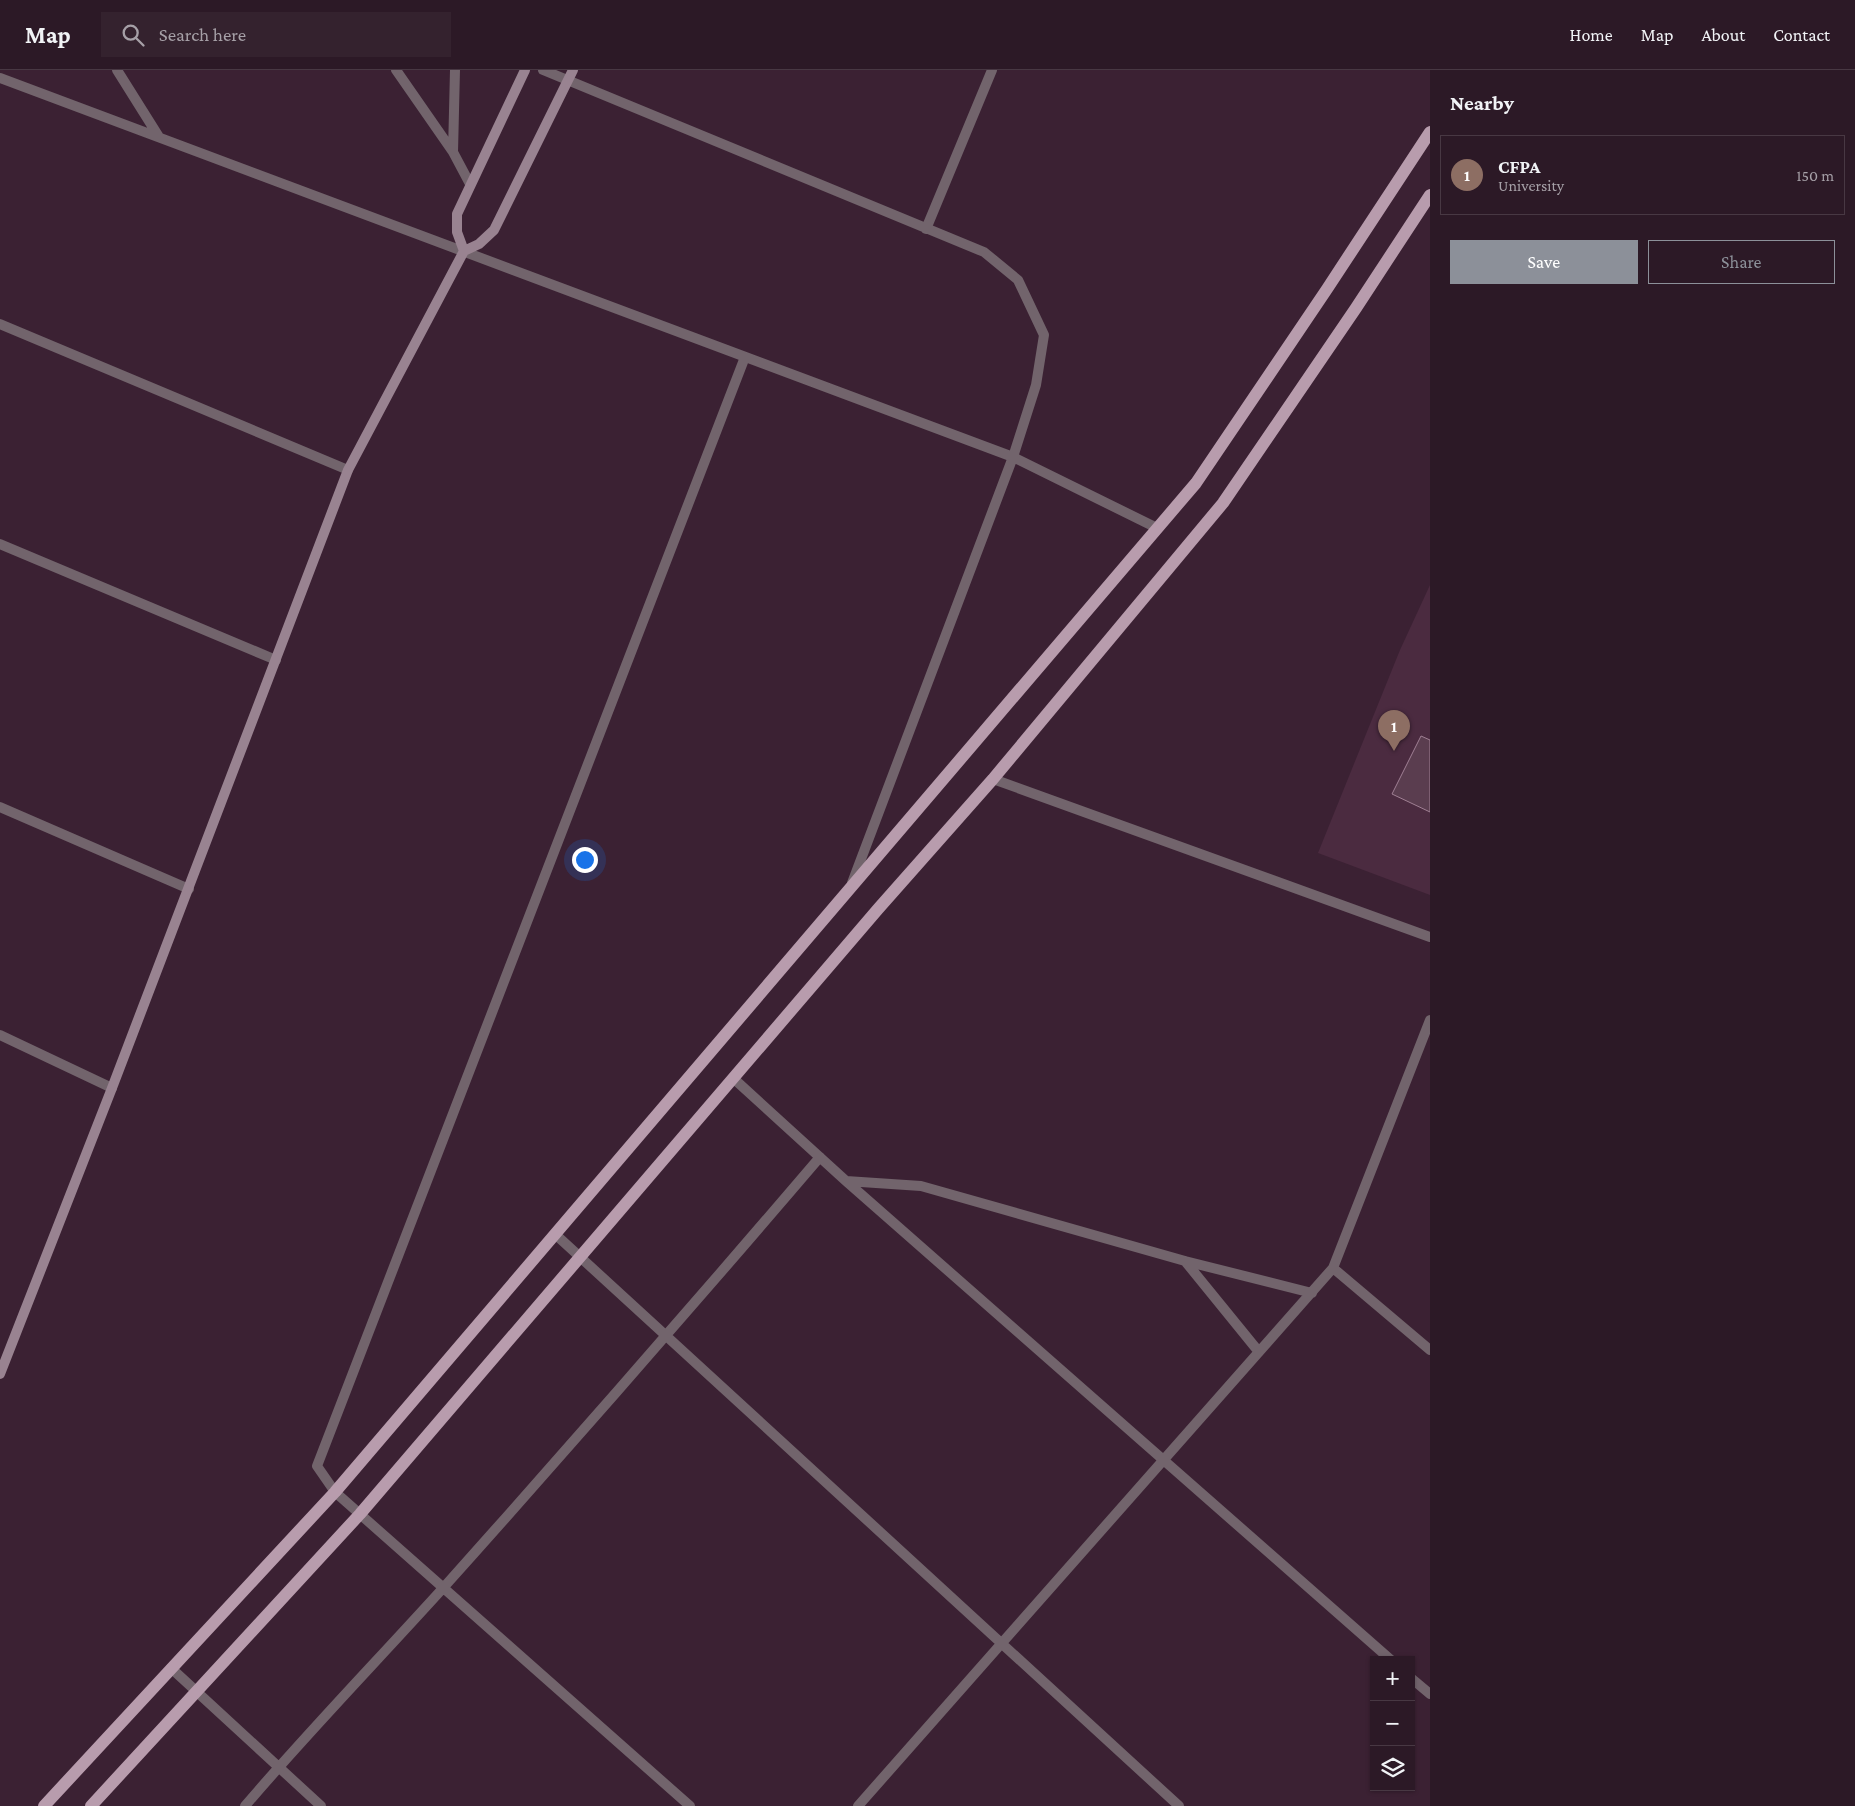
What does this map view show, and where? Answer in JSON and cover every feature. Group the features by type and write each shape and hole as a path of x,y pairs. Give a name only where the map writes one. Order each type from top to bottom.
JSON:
{"main road":[{"path":"44,1806 335,1492 1196,483 1327,290 1430,132"},
{"path":"91,1806 360,1514 878,909 993,779 1223,503 1356,308 1430,195"}],"street":[{"path":"117,70 158,137"},
{"path":"396,70 453,152 470,184"},
{"path":"453,152 455,70"},
{"path":"464,251 457,232 457,214 525,70"},
{"path":"543,70 984,252 1018,280 1044,335 1036,385 1013,457 851,886"},
{"path":"0,1374 189,889 348,470 464,251 479,244 494,230 573,70"},
{"path":"926,229 992,70"},
{"path":"0,78 1013,457 1157,528"},
{"path":"0,324 348,470"},
{"path":"690,1806 335,1492 317,1466 745,357"},
{"path":"0,544 276,660"},
{"path":"993,779 1430,937"},
{"path":"0,807 189,889"},
{"path":"858,1806 1333,1268 1430,1020"},
{"path":"0,1035 112,1088"},
{"path":"733,1078 846,1181 1386,1656"},
{"path":"245,1806 278,1767 444,1588 666,1336 820,1157"},
{"path":"846,1181 921,1186 1185,1261 1312,1293"},
{"path":"555,1234 1179,1806"},
{"path":"1185,1261 1259,1352"},
{"path":"1333,1268 1430,1350"},
{"path":"172,1668 321,1806"},
{"path":"1415,1681 1430,1694"}],"shaded area":[{"path":"1430,585 1430,895 1318,853 1400,650"}],"building":[{"path":"1421,736 1430,740 1430,812 1392,794"}],"place":[{"name":"CFPA","path":"1394,751"}]}
